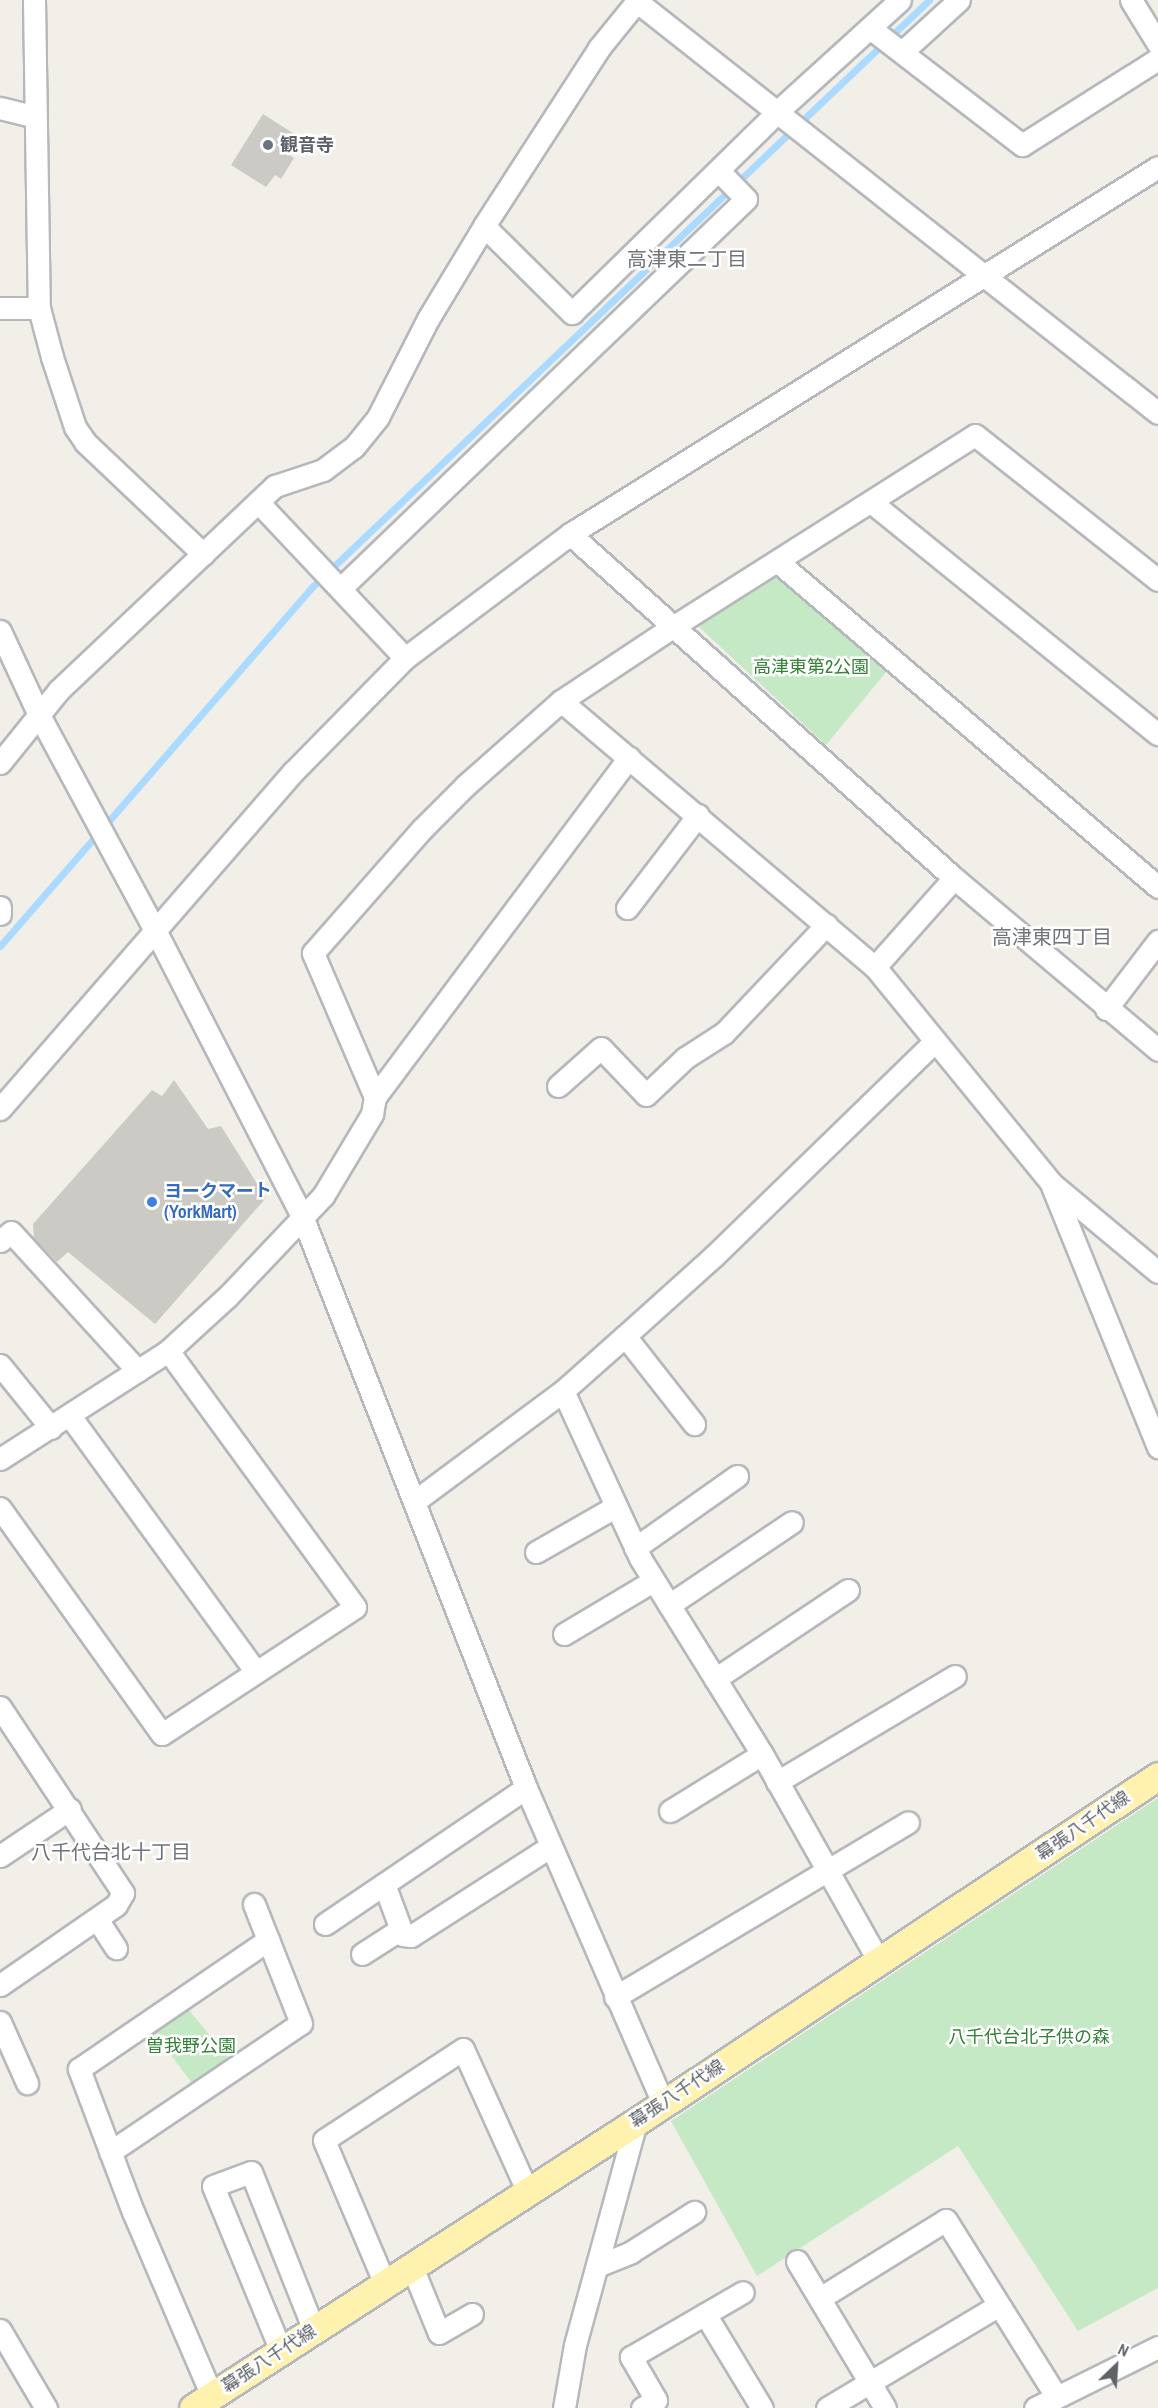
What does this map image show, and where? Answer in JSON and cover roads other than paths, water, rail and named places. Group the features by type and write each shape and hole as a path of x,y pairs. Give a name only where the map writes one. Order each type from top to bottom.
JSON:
{"main road":[{"name":"幕張八千代線","path":"203,2402 636,2122 1158,1776"}],"street":[{"path":"34,0 38,69 33,116 39,308 75,427 85,442 203,554"},
{"path":"0,763 59,690 275,486 323,470 354,447 378,417 428,319 484,226 599,48 637,0 1158,413"},
{"path":"484,226 572,313 718,170 873,30 900,0"},
{"path":"899,50 959,0"},
{"path":"1131,0 1158,44"},
{"path":"873,30 1022,145 1158,59"},
{"path":"0,108 33,116"},
{"path":"0,1109 293,772 405,658 570,534 1158,166"},
{"path":"339,584 746,200 718,170"},
{"path":"0,308 39,308"},
{"path":"375,1097 313,953 422,829 561,701 674,626 975,435 1158,580"},
{"path":"258,502 339,584 405,658"},
{"path":"871,502 1158,734"},
{"path":"570,534 954,878 1106,1009 1158,1050"},
{"path":"778,562 1158,887"},
{"path":"0,631 39,715 155,930 302,1216 526,1788 663,2103"},
{"path":"561,701 875,967 1051,1183 1155,1261"},
{"path":"0,1459 168,1351 226,1297 323,1196 372,1114 375,1097 629,758"},
{"path":"627,908 698,815"},
{"path":"875,967 954,878"},
{"path":"0,907 0,914"},
{"path":"558,1086 601,1048 646,1095 684,1058 724,1034 826,925"},
{"path":"1106,1009 1158,941"},
{"path":"415,1501 563,1391 714,1256 935,1041"},
{"path":"1051,1183 1158,1447"},
{"path":"0,1241 11,1232 138,1371"},
{"path":"625,1336 694,1424"},
{"path":"0,1508 162,1734 355,1607 168,1351"},
{"path":"0,1365 51,1428"},
{"path":"563,1391 615,1507 653,1581 762,1754 879,1962"},
{"path":"70,1416 256,1672"},
{"path":"635,1548 737,1476"},
{"path":"537,1552 615,1507"},
{"path":"669,1605 792,1522"},
{"path":"564,1634 653,1581"},
{"path":"715,1679 848,1590"},
{"path":"777,1782 955,1676"},
{"path":"0,1707 70,1809 123,1893 116,1905 0,1985"},
{"path":"670,1811 762,1754"},
{"path":"326,1924 526,1788"},
{"path":"1,1854 70,1809"},
{"path":"615,1997 908,1822"},
{"path":"384,1884 403,1935 411,1936 551,1846"},
{"path":"110,2152 301,2023 254,1904"},
{"path":"97,1919 116,1948"},
{"path":"362,1954 401,1929"},
{"path":"203,2402 79,2069 268,1940"},
{"path":"0,2022 27,2083"},
{"path":"385,2284 324,2140 463,2049 528,2192"},
{"path":"561,2406 575,2345 636,2122"},
{"path":"281,2351 213,2186 251,2172 314,2330"},
{"path":"597,2266 631,2252 694,2212"},
{"path":"820,2298 946,2220 1056,2396"},
{"path":"797,2261 885,2408"},
{"path":"411,2267 439,2333 472,2314"},
{"path":"642,2408 656,2400 631,2357 743,2292"},
{"path":"826,2408 999,2305"},
{"path":"705,2314 762,2408"},
{"path":"0,2330 46,2408"},
{"path":"1035,2408 1158,2347"}],"waterway":[{"path":"0,946 312,587 929,0"}],"place":[{"name":"観音寺","path":"268,145"},
{"name":"ヨークマート (YorkMart)","path":"152,1202"}],"district":[{"name":"高津東二丁目","path":"687,258"},
{"name":"高津東四丁目","path":"1052,936"},
{"name":"八千代台北十丁目","path":"111,1851"}],"park label":[{"name":"高津東第2公園","path":"811,667"},
{"name":"八千代台北子供の森","path":"1029,2037"},
{"name":"曽我野公園","path":"191,2046"}]}
